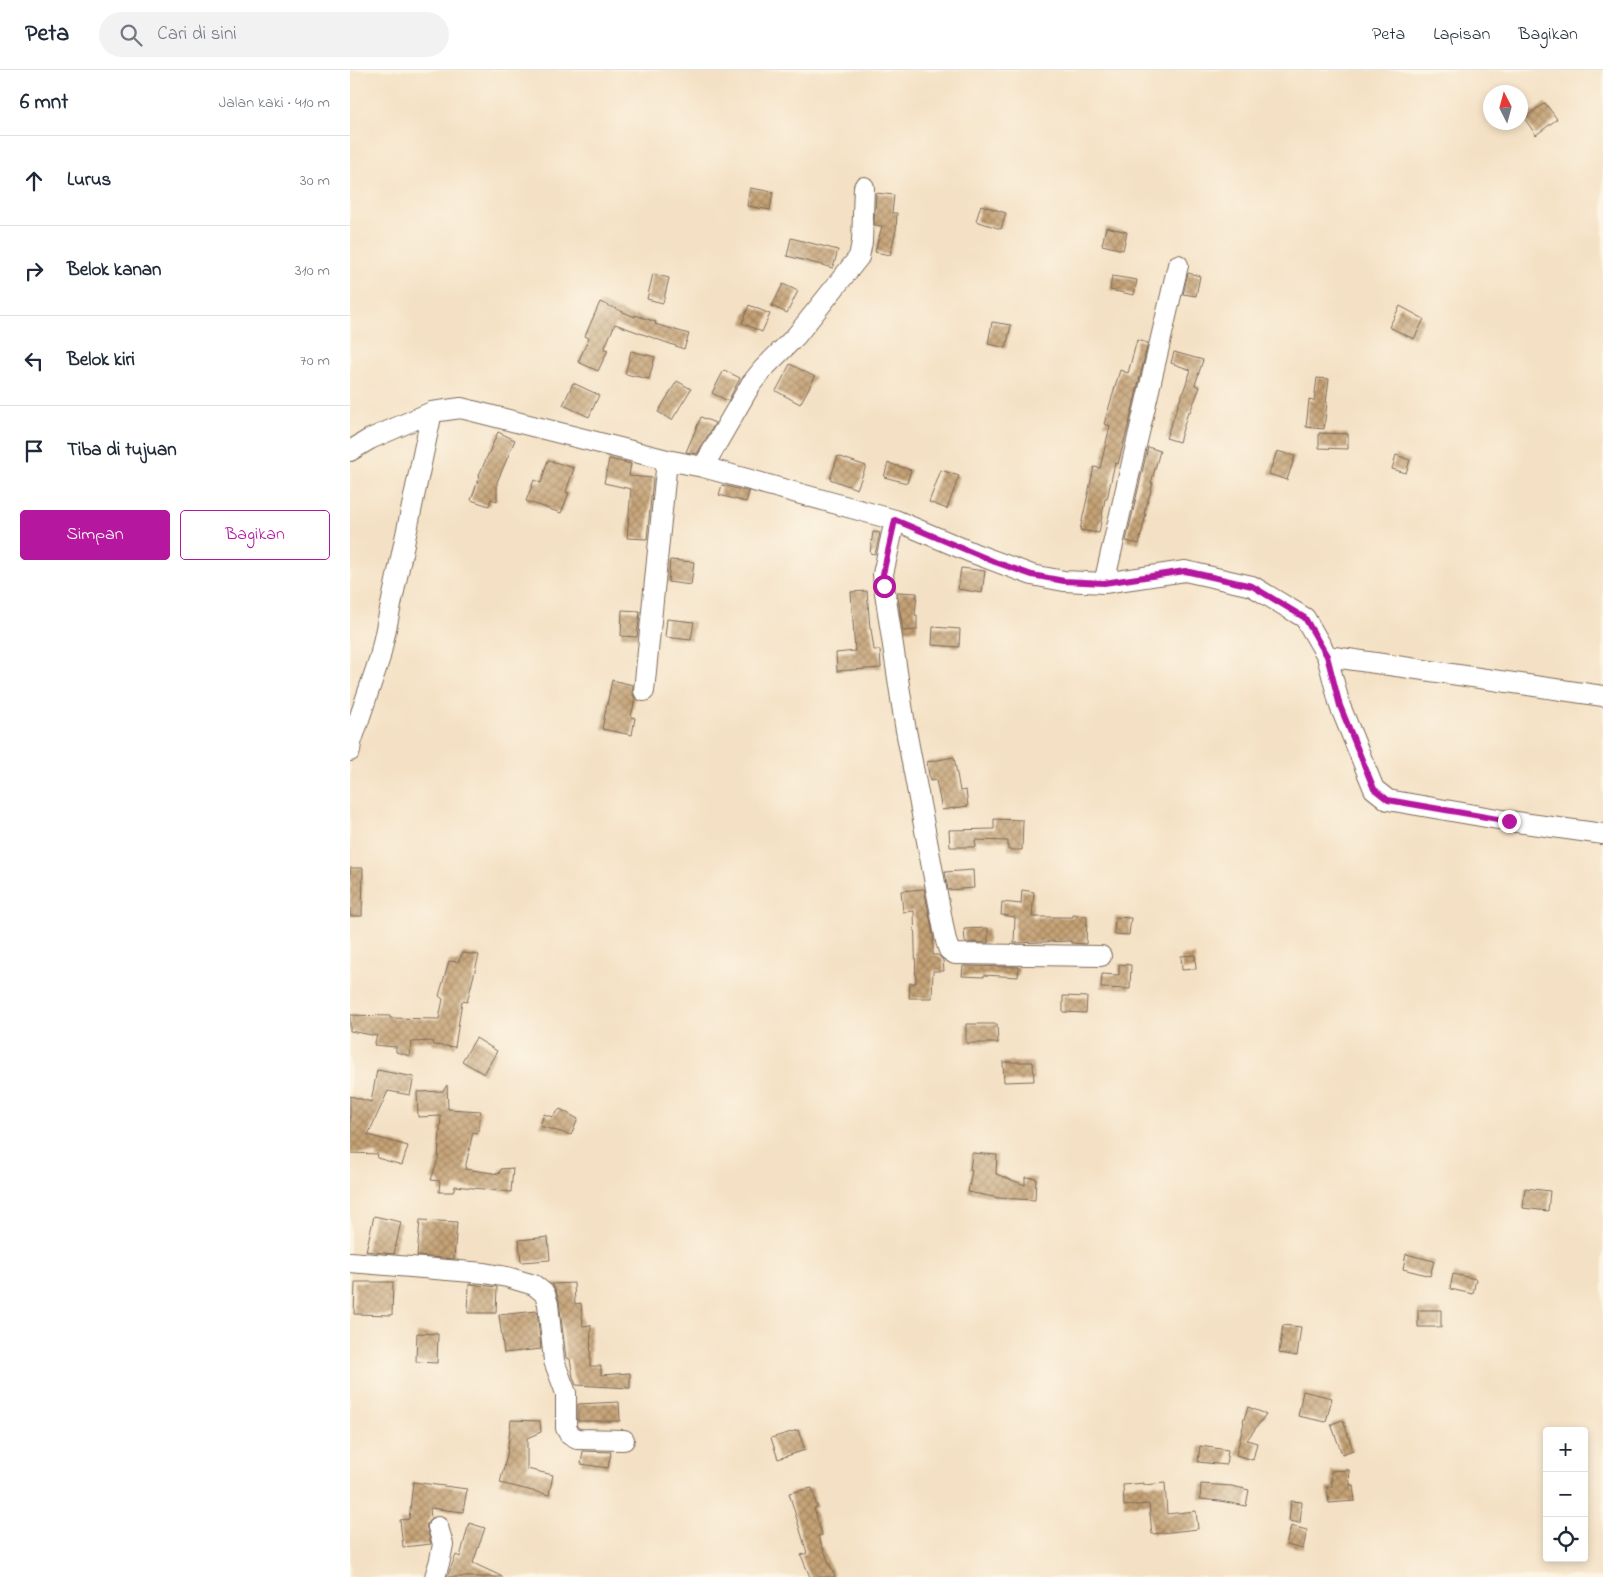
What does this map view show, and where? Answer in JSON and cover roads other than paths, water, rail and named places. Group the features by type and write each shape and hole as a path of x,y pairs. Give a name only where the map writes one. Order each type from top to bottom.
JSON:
{"street":[{"path":"703,467 751,384 763,369 796,336 858,257 862,242 864,187"},
{"path":"1104,583 1178,265"},
{"path":"350,451 370,439 432,412 461,408 666,460 703,467 895,520 973,553 1032,575 1064,581 1104,583 1185,571 1252,586 1305,618 1327,656 1340,706 1374,789 1388,800 1509,821 1603,834"},
{"path":"350,751 380,657 432,412"},
{"path":"644,691 666,460"},
{"path":"895,520 883,574 884,586 905,724 949,950 955,954 1101,956"},
{"path":"1327,656 1603,696"},
{"path":"350,1262 484,1273 534,1285 545,1294 548,1304 554,1361 566,1393 566,1428 570,1435 577,1439 624,1440"},
{"path":"435,1577 442,1544 438,1527"}]}
